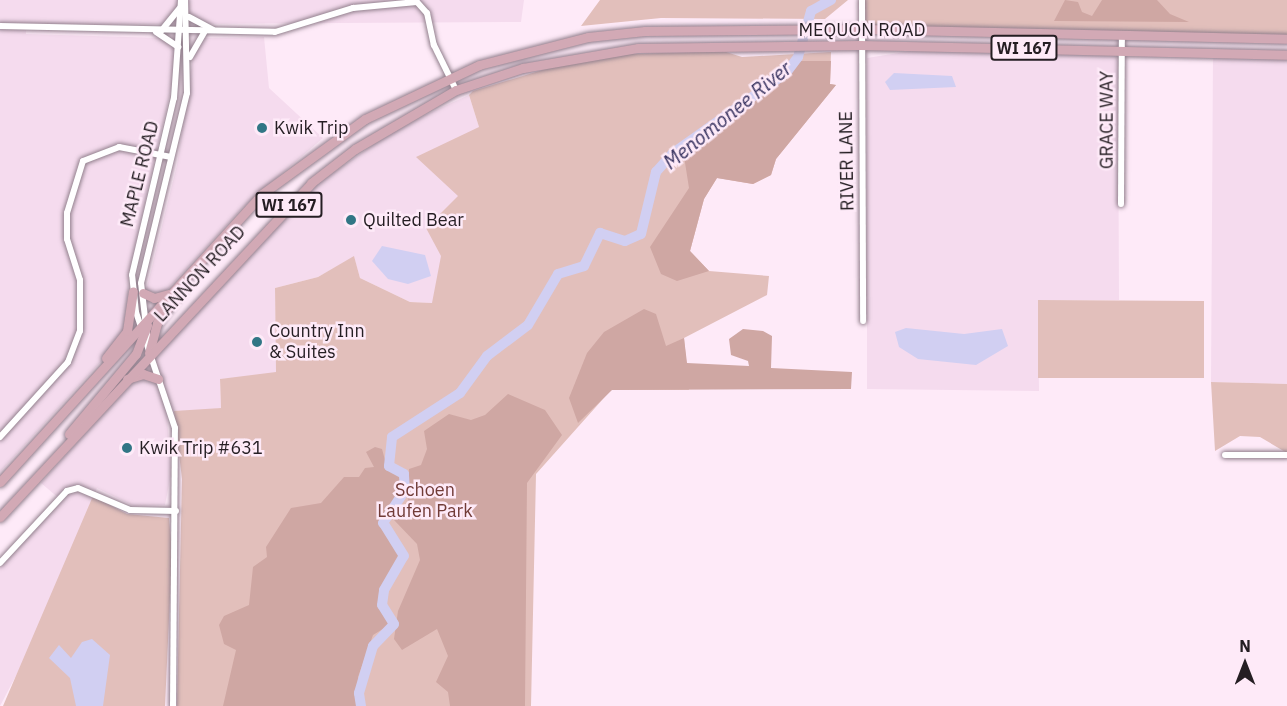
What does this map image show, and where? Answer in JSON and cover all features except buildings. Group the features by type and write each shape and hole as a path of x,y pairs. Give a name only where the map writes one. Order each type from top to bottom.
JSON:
{"main road":[{"name":"MEQUON ROAD","path":"449,77 588,38 798,29 861,29 1287,39"},
{"path":"981,33 981,47"},
{"name":"MEQUON ROAD","path":"456,90 588,54 795,45 1287,55"},
{"name":"LANNON ROAD","path":"0,482 78,397 144,331 171,293 262,194 307,157 365,119 449,77"},
{"name":"LANNON ROAD","path":"0,517 124,380 311,183 364,144 456,90"},
{"path":"149,354 157,323 189,273"},
{"path":"78,397 124,339 138,292 154,298 171,293"},
{"path":"65,446 144,331"},
{"path":"124,380 143,374 158,379"}],"street":[{"name":"MAPLE ROAD","path":"173,706 175,428 149,354 133,268 177,85 178,30 183,0"},
{"name":"MAPLE ROAD","path":"138,292 171,157 188,60 189,18 183,0"},
{"name":"RIVER LANE","path":"862,0 860,45 863,321"},
{"path":"0,27 275,32 353,8 417,2 427,13 449,77 456,90"},
{"path":"161,30 180,8"},
{"path":"189,18 217,31"},
{"path":"153,30 178,47"},
{"path":"188,60 205,31"},
{"name":"GRACE WAY","path":"1121,204 1122,36"},
{"path":"0,437 68,362 80,331 80,280 67,239 67,213 82,161 119,147 171,157"},
{"name":"MAPLE ROAD","path":"144,331 149,354"},
{"path":"1225,455 1287,456"},
{"path":"0,562 67,491 78,488 130,510 176,511"}],"shaded area":[{"path":"0,0 524,0 521,22 26,25 26,34 161,38 174,47 173,80 129,273 126,327 116,345 0,472"},
{"path":"264,37 269,88 323,138 243,207 164,293 146,291 177,165 193,56 204,38"},
{"path":"917,50 1114,54 1118,61 1119,300 1038,300 1039,391 867,389 867,58"},
{"path":"1213,55 1287,56 1287,384 1211,382"},
{"path":"469,95 479,127 433,303 410,302 360,278 354,257 318,277 275,288 277,376 220,379 221,408 167,416 171,474 165,505 134,506 97,488 38,634 0,706 0,566 61,500 41,483 294,200 399,127"}],"green space":[{"path":"600,0 848,0 825,19 661,18 581,26"},
{"path":"862,0 1287,0 1287,35 862,29"},
{"path":"1065,0 1078,2 1082,12 1092,16 1102,0 1157,0 1170,14 1189,22 1054,21"},
{"name":"Schoen Laufen Park","path":"723,51 742,57 831,52 830,84 836,85 776,159 771,175 753,184 717,178 704,199 690,251 709,271 769,276 767,295 684,338 689,390 611,390 536,474 531,706 177,706 182,479 174,411 221,408 220,379 276,372 275,288 318,277 354,256 360,278 410,302 432,303 441,256 426,228 458,196 416,157 479,127 469,95 473,91 562,64 632,54"},
{"path":"799,61 831,61 830,84 836,85 776,159 771,175 753,184 717,178 704,199 690,251 709,271 677,281 661,274 650,247 689,188 683,150 739,114"},
{"path":"1038,300 1204,301 1204,378 1038,378"},
{"path":"644,309 656,314 666,346 684,338 687,363 749,366 748,361 731,355 729,339 743,329 763,331 772,336 771,368 852,372 851,389 612,390 578,423 569,398 587,353 604,332"},
{"path":"1211,382 1287,384 1287,453 1260,437 1240,436 1215,451"},
{"name":"Schoen Laufen Park","path":"508,394 545,410 562,435 527,483 525,706 450,706 448,692 436,682 448,656 437,629 402,650 394,639 398,611 420,560 417,544 394,520 408,503 409,469 421,465 427,449 424,431 449,414 471,420 485,415"},
{"path":"375,447 382,449 387,467 402,474 400,495 379,524 401,559 379,592 378,607 391,624 373,635 358,677 357,706 223,706 236,650 224,644 219,625 224,616 249,605 253,567 267,557 266,547 291,508 321,503 344,477 359,477 365,468 374,467 366,452"},
{"path":"93,496 127,514 169,518 172,553 165,706 3,706"}],"water":[{"path":"894,73 952,76 956,87 890,90 885,82"},
{"path":"382,246 425,255 431,276 408,284 388,279 372,261"},
{"path":"906,328 964,334 1002,329 1008,346 976,365 918,359 899,347 895,332"},
{"path":"92,639 110,655 103,706 76,706 70,678 49,658 59,645 71,658 82,642"}],"waterway":[{"name":"Menomonee River","path":"361,706 359,693 373,646 394,624 382,605 384,590 404,556 383,523 405,490 404,474 389,466 392,437 460,393 487,356 528,325 558,274 584,266 600,233 625,241 641,234 656,172 673,153 786,73 798,57 811,11 831,0"}],"place":[{"name":"Kwik Trip","path":"262,128"},
{"name":"Quilted Bear","path":"351,220"},
{"name":"Country Inn & Suites","path":"257,342"},
{"name":"Kwik Trip #631","path":"127,448"}]}
